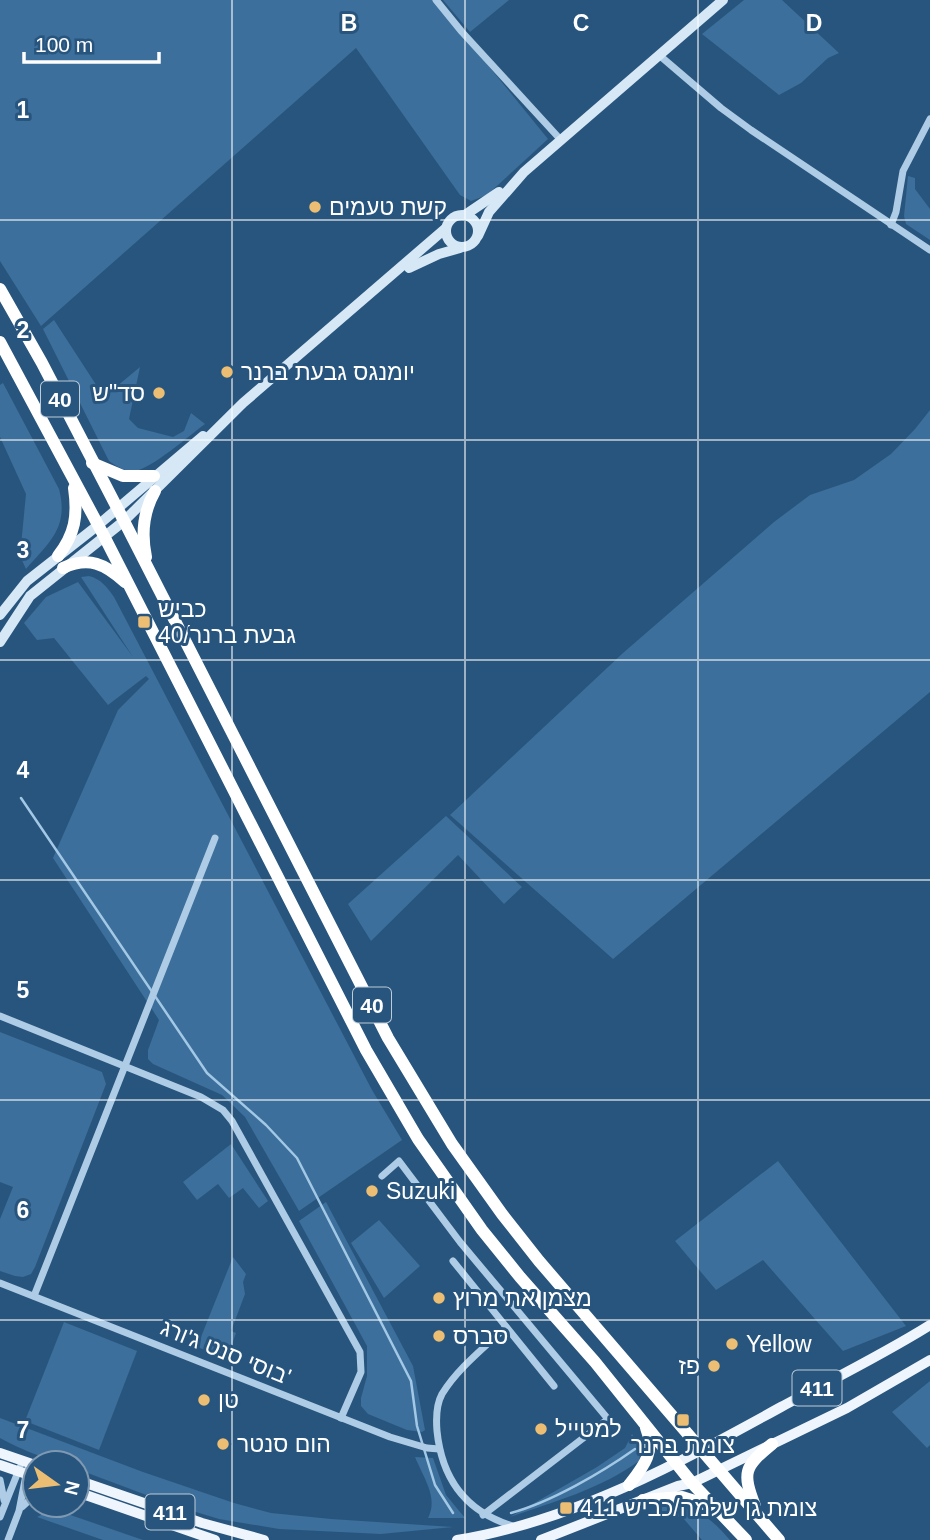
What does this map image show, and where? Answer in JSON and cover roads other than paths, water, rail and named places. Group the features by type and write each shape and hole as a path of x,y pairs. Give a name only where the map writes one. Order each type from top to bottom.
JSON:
{"highway":[{"name":"40","path":"0,289 42,363 151,573 388,1038 440,1126 510,1224 779,1540"},
{"name":"40","path":"0,342 130,587 366,1050 418,1139 482,1230 692,1483 746,1540"},
{"path":"92,463 123,476 154,476"},
{"path":"70,474 77,518 60,562 94,562 117,575 130,587"},
{"path":"151,573 144,549 144,525 147,507 155,491"},
{"path":"629,1485 650,1453 649,1436 641,1419"},
{"path":"761,1520 746,1482 746,1473 756,1457 772,1444"},
{"path":"643,1500 682,1497 718,1509"}],"main road":[{"name":"411","path":"457,1540 514,1527 573,1508 629,1485 703,1450 930,1325"},
{"name":"411","path":"541,1540 692,1483 846,1408 930,1360"},
{"path":"0,1452 21,1460"},
{"path":"0,1465 21,1472"},
{"name":"411","path":"91,1485 202,1524 264,1540"},
{"name":"411","path":"91,1497 215,1540"}],"street":[{"path":"436,0 560,139"},
{"path":"382,285 428,258 472,244 489,212 524,172 723,0"},
{"path":"659,55 731,116 930,250"},
{"path":"891,225 896,212 903,170 930,119"},
{"path":"0,615 27,581 60,562 155,491 224,421 329,327 382,285 446,228 452,219 465,215 524,172"},
{"path":"465,215 476,223 478,236"},
{"path":"446,228 450,242 464,248"},
{"path":"120,515 154,476 224,421"},
{"path":"0,642 30,596 60,562"},
{"path":"34,1297 215,838"},
{"path":"0,1016 201,1097 223,1110 232,1121 359,1352 361,1372 341,1418"},
{"path":"382,1176 399,1161 460,1242 608,1419 483,1515"},
{"path":"453,1261 554,1386"},
{"name":"בוסי סנט ג'ורג'","path":"0,1283 341,1418 410,1444 437,1449"},
{"path":"506,1327 461,1370 442,1395 437,1413 437,1449 452,1483 463,1497 483,1515 514,1527"},
{"path":"0,1480 4,1504"},
{"path":"0,1517 4,1504 21,1482"},
{"path":"8,1540 21,1502"}],"waterway":[{"path":"21,798 207,1073 266,1125 297,1158 411,1381 417,1426 435,1485 453,1513"},
{"path":"511,1513 575,1486 635,1449"}],"place":[{"name":"קשת טעמים","path":"315,207"},
{"name":"יומנגס גבעת ברנר","path":"227,372"},
{"name":"סד\"ש","path":"159,393"},
{"name":"כביש 40/גבעת ברנר","path":"144,622"},
{"name":"Suzuki","path":"372,1191"},
{"name":"מצמן את מרוץ","path":"439,1298"},
{"name":"סברס","path":"439,1336"},
{"name":"Yellow","path":"732,1344"},
{"name":"פז","path":"714,1366"},
{"name":"טן","path":"204,1400"},
{"name":"צומת ברנר","path":"683,1420"},
{"name":"למטייל","path":"541,1429"},
{"name":"הום סנטר","path":"223,1444"},
{"name":"צומת גן שלמה/כביש 411","path":"566,1508"}]}
